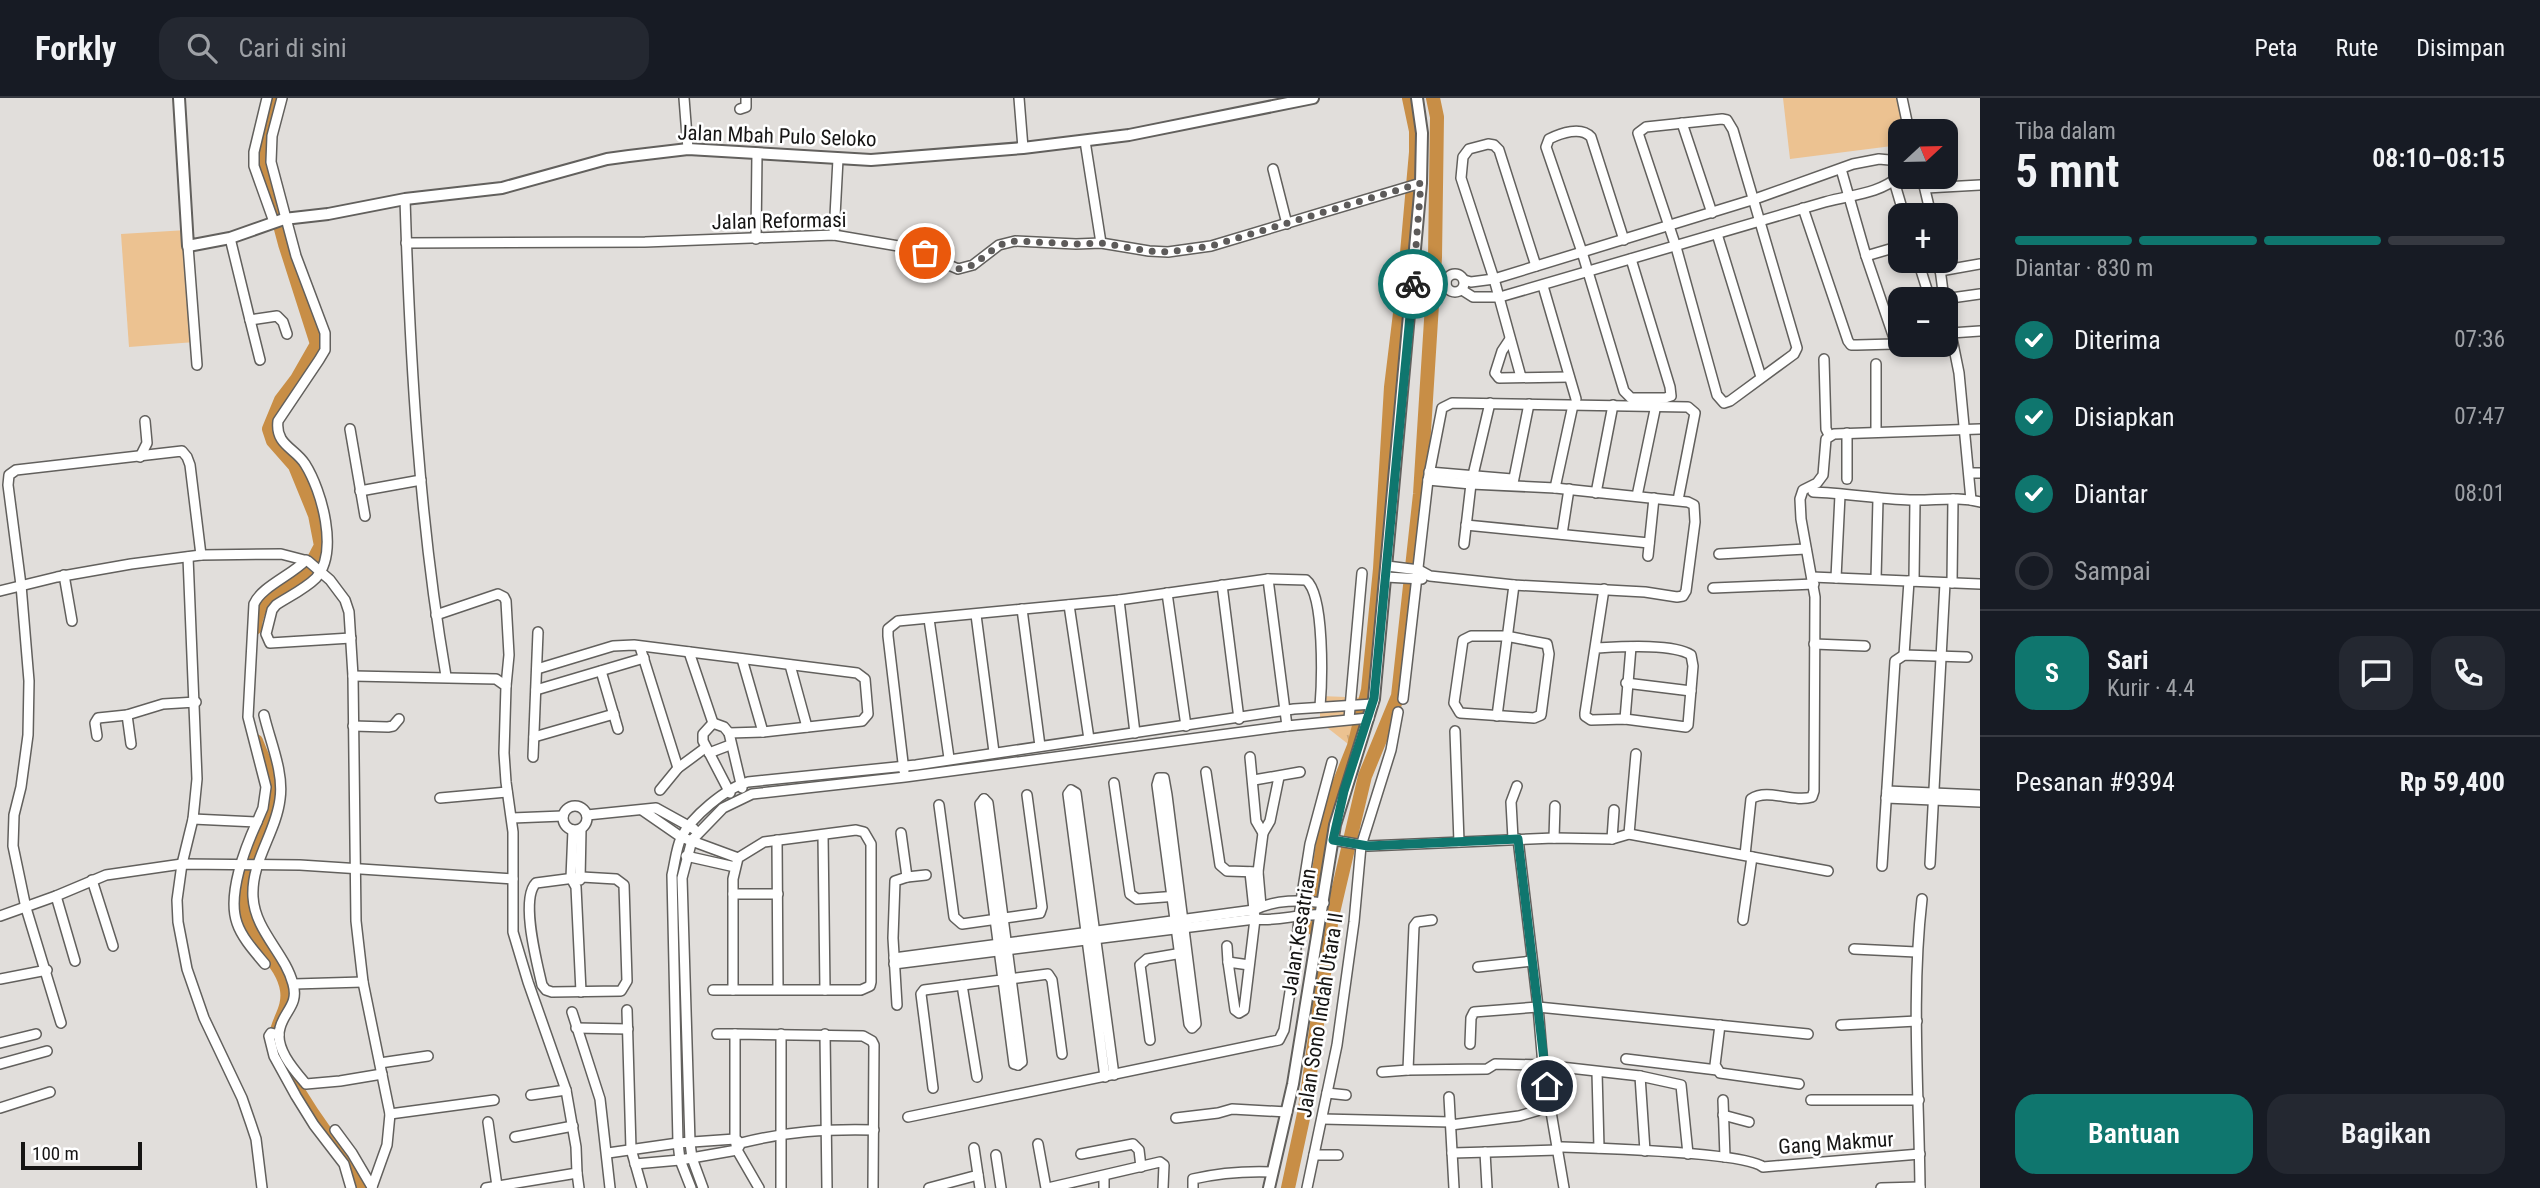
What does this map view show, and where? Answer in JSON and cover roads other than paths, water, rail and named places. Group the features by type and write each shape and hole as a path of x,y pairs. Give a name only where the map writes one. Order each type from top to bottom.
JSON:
{"street":[{"path":"179,98 197,365"},
{"path":"267,98 254,152 254,166 296,256 321,320 326,342 325,350 278,421 277,428 284,445 305,463 323,513 329,542 328,551 314,580 274,608 267,638 270,643 351,638"},
{"path":"280,220 271,153 272,136 282,98"},
{"path":"684,98 688,149"},
{"path":"740,109 746,107 746,98"},
{"path":"1019,98 1023,148"},
{"name":"Jalan Mbah Pulo Seloko","path":"188,246 230,238 280,220 405,199 502,188 607,159 688,149 871,160 1023,148 1129,135 1313,98"},
{"name":"Jalan Kesatrian","path":"1269,1188 1287,1112 1322,902 1390,572 1416,283 1422,133 1417,98"},
{"path":"1902,98 1906,119"},
{"path":"1727,120 1733,130 1797,348 1794,354 1724,403 1720,400 1676,247 1638,133 1646,127 1682,123 1727,120"},
{"path":"1682,123 1712,213"},
{"path":"1624,240 1591,137 1587,132 1581,131 1553,136 1546,142 1546,147 1627,397 1671,396 1631,259"},
{"path":"1085,141 1101,243"},
{"path":"1521,377 1500,297 1461,178 1461,164 1465,153 1479,145 1494,145 1499,150 1536,266"},
{"path":"756,239 757,153"},
{"path":"834,235 838,159"},
{"path":"1446,283 1452,292 1471,282 1494,279 1712,213 1866,160 1888,161"},
{"path":"1273,169 1287,224"},
{"path":"1803,208 1848,341 1851,345 1894,344 1841,169"},
{"path":"1446,283 1454,274 1460,275 1463,285 1473,297 1500,297 1803,208 1848,196 1867,194 1888,183"},
{"name":"Jalan Reformasi","path":"406,243 645,243 834,235 910,248 958,269 973,265 1007,242 1101,243 1168,252 1211,246 1418,184"},
{"path":"1958,186 1980,185"},
{"path":"405,199 412,374 421,481 436,615 446,676"},
{"path":"1717,234 1761,377"},
{"path":"230,238 260,360"},
{"path":"1866,256 1888,250"},
{"path":"1958,268 1980,264"},
{"path":"1940,273 1944,299 1980,294"},
{"path":"1416,283 1446,283"},
{"path":"1543,286 1570,377 1574,402 1555,488"},
{"path":"250,320 278,316 287,334"},
{"path":"1958,333 1980,331"},
{"path":"1510,339 1502,351 1495,373 1499,378 1570,377"},
{"path":"1813,492 1878,499 1975,501 1963,430 1956,357"},
{"path":"1824,359 1826,429 1829,435"},
{"path":"1876,363 1876,432"},
{"path":"1403,699 1415,575 1442,408 1452,403 1574,402 1688,407 1695,413 1678,499"},
{"path":"1464,544 1472,480 1490,403"},
{"path":"1513,482 1530,404"},
{"path":"1597,493 1613,405"},
{"path":"1637,496 1656,405"},
{"path":"140,457 147,443 145,421"},
{"path":"350,429 365,516"},
{"path":"1829,435 1980,429"},
{"path":"1847,433 1847,479"},
{"path":"1743,920 1751,799 1761,795 1802,799 1812,797 1814,791 1813,581 1800,499 1803,490 1817,483 1823,475 1826,439 1829,435"},
{"path":"61,1023 26,908 13,846 12,830 21,787 28,724 29,681 21,585 8,485 12,472 182,451 187,457 201,555"},
{"path":"1969,473 1980,473"},
{"path":"1390,572 1514,585 1604,589 1677,597 1683,596 1686,591 1694,505 1678,499 1429,476"},
{"path":"360,491 421,481"},
{"path":"1562,534 1569,489"},
{"path":"1836,578 1840,495"},
{"path":"1648,556 1654,498"},
{"path":"1876,579 1878,499"},
{"path":"1930,864 1953,499"},
{"path":"1904,654 1915,500"},
{"path":"1466,525 1649,543"},
{"path":"1718,554 1806,549"},
{"path":"0,591 64,575 131,564 201,555 281,554 307,561 319,570 345,600 349,612 353,676 356,921 363,982 390,1114 387,1145 373,1188"},
{"path":"188,557 197,779 193,819 177,900 187,969 204,1018 242,1098 251,1124 256,1139 262,1188"},
{"path":"307,561 257,598 254,604 248,717 266,787 249,863 256,912 294,984 292,1008 276,1034 282,1051 306,1084 340,1082 382,1074"},
{"path":"681,837 694,833 740,798 868,775 1058,756 1360,718 1362,573"},
{"path":"64,575 72,621"},
{"path":"1713,588 1836,578 1980,584"},
{"path":"904,771 888,629 898,621 1119,600 1268,579 1299,579 1312,584 1321,646 1320,707"},
{"path":"1268,579 1292,725"},
{"path":"1222,584 1239,719"},
{"path":"1497,716 1514,585"},
{"path":"1595,648 1678,650 1691,655 1691,691 1686,727 1625,719 1591,720 1586,716 1595,648 1604,589"},
{"path":"1167,593 1186,726"},
{"path":"436,615 498,594 506,601 509,655 504,753 512,818 512,917 515,942 566,1090 573,1126 579,1188"},
{"path":"1119,600 1135,733"},
{"path":"1069,605 1089,739"},
{"path":"1022,609 1040,746"},
{"path":"976,615 994,752"},
{"path":"929,619 949,758"},
{"path":"533,757 538,632"},
{"path":"1506,636 1547,644 1549,653 1543,712 1534,718 1465,714 1456,709 1454,703 1461,645 1466,637 1506,636"},
{"path":"1814,644 1865,646"},
{"path":"537,669 613,646 689,652 857,673 865,679 868,715 858,722 729,733"},
{"path":"640,647 678,768"},
{"path":"1625,719 1631,647"},
{"path":"689,652 713,723"},
{"path":"1882,866 1896,658 1904,654 1967,657"},
{"path":"536,690 644,658"},
{"path":"742,659 763,732"},
{"path":"790,665 807,727"},
{"path":"601,671 618,729"},
{"path":"353,676 496,679 506,686"},
{"path":"1626,683 1691,691"},
{"path":"97,736 96,719 127,715 156,705 195,702"},
{"path":"917,770 949,758 1289,710 1362,704"},
{"name":"Jalan Sono Indah Utara II","path":"1307,1188 1343,1006 1357,845 1383,776 1398,712"},
{"path":"534,737 614,714"},
{"path":"127,715 131,744"},
{"path":"264,715 279,780 280,797 276,814 249,863 234,903 237,924 265,964"},
{"path":"353,726 388,727 393,726 399,719"},
{"path":"713,723 724,727 729,733 740,784 740,798"},
{"path":"713,723 703,734 707,750 728,790 740,798"},
{"path":"1160,730 1163,741"},
{"path":"1455,731 1460,842"},
{"path":"1069,742 1071,754"},
{"path":"1057,744 1058,756"},
{"path":"660,790 678,768 707,750 730,745"},
{"path":"1629,834 1636,754"},
{"path":"1251,757 1256,821 1263,833"},
{"path":"908,1117 1279,1040 1303,915 1310,844 1332,762"},
{"path":"1206,772 1220,865 1227,872 1254,872"},
{"path":"1254,780 1300,772"},
{"path":"691,1188 680,1160 678,1143 682,878 702,812 728,790 740,784 810,775 868,775"},
{"path":"810,775 811,786"},
{"path":"1227,946 1234,1010 1239,1013 1244,1010 1257,912 1254,872 1263,833 1270,821 1279,777"},
{"path":"1114,783 1130,894 1137,899 1176,896"},
{"path":"1517,786 1511,802 1515,839 1538,1007 1543,1065 1564,1188"},
{"path":"1080,856 1068,794 1071,790 1076,793 1080,856 1110,1076"},
{"path":"440,798 507,792"},
{"path":"1886,794 1980,802"},
{"path":"939,805 954,917 962,924 1040,912 1042,906 1027,795"},
{"path":"1935,797 1980,795"},
{"path":"563,816 566,810 578,806 584,809 588,820 577,829 573,883 581,992"},
{"path":"1554,838 1555,806"},
{"path":"587,815 656,808 737,863"},
{"path":"642,810 681,837"},
{"path":"1612,839 1614,810"},
{"path":"512,818 563,816"},
{"path":"563,816 568,827 577,829"},
{"path":"193,819 257,822"},
{"path":"1167,826 1189,1024 1192,1028 1196,1024 1183,953"},
{"path":"577,829 582,877"},
{"path":"713,990 733,990 778,989 861,990 870,986 871,844 864,832 856,830 764,842 753,847 737,863 733,894 733,990"},
{"path":"901,833 907,877"},
{"path":"1336,840 1357,845 1554,838 1612,839 1629,834 1828,871"},
{"path":"823,835 825,990"},
{"path":"681,837 672,875 680,1011 690,1143 692,1158 703,1188"},
{"path":"777,840 778,989"},
{"path":"990,851 1015,1037"},
{"path":"676,854 737,863"},
{"path":"0,916 92,880 120,872 182,864 249,863 354,867 513,879"},
{"path":"897,1005 894,886 898,879 926,874"},
{"path":"582,877 617,878 624,885 627,981 621,990 546,990 542,985 532,933 530,895 533,884 573,883 582,877"},
{"path":"92,880 113,946"},
{"path":"733,894 778,894"},
{"path":"56,896 75,961"},
{"path":"1881,1188 1920,1187 1916,952 1922,899"},
{"path":"1257,912 1269,903 1322,902"},
{"path":"894,961 1180,925 1257,912 1283,920 1303,915 1321,915"},
{"path":"1408,1070 1414,926 1417,922 1432,920"},
{"path":"1854,949 1916,952"},
{"path":"1150,1040 1140,965 1147,959 1183,953"},
{"path":"1478,967 1532,961"},
{"path":"1228,962 1249,965"},
{"path":"0,979 47,970"},
{"path":"933,1088 921,991 1043,973 1050,976 1062,1054"},
{"path":"294,984 363,982"},
{"path":"961,985 977,1077"},
{"path":"1470,1044 1471,1018 1474,1012 1538,1007 1808,1034"},
{"path":"627,1010 631,1149 642,1188"},
{"path":"572,1012 600,1099 610,1188"},
{"path":"1841,1025 1917,1021"},
{"path":"1717,1070 1720,1025"},
{"path":"576,1028 628,1029"},
{"path":"0,1043 36,1034"},
{"path":"276,1034 269,1036 268,1041 274,1056 314,1125 344,1164 351,1188"},
{"path":"718,1034 825,1034 863,1036 872,1041 873,1188"},
{"path":"736,1034 738,1144 759,1188"},
{"path":"780,1188 781,1034"},
{"path":"825,1034 827,1188"},
{"path":"0,1064 47,1051"},
{"path":"380,1063 428,1056"},
{"path":"1626,1059 1717,1070 1731,1076 1799,1084"},
{"path":"1382,1072 1487,1069 1496,1064 1543,1065 1640,1076 1681,1085 1688,1154"},
{"path":"1597,1072 1600,1148"},
{"path":"1640,1076 1644,1151"},
{"path":"531,1095 566,1090"},
{"path":"0,1108 50,1092"},
{"path":"1327,1093 1346,1095"},
{"path":"1449,1097 1454,1188"},
{"path":"390,1114 494,1100"},
{"path":"1723,1100 1725,1157"},
{"path":"1811,1100 1919,1100"},
{"path":"1322,1119 1451,1123 1519,1116 1550,1107"},
{"path":"1176,1118 1232,1109 1287,1112"},
{"path":"1723,1115 1749,1122"},
{"path":"488,1122 497,1186"},
{"path":"515,1137 573,1126"},
{"path":"635,1164 692,1158 780,1133 826,1129 874,1130"},
{"path":"335,1130 373,1188"},
{"path":"608,1153 678,1143 738,1144"},
{"path":"1038,1144 1047,1188 1074,1186 1158,1162 1164,1163 1163,1188"},
{"path":"1081,1154 1133,1144 1139,1150 1141,1167"},
{"path":"974,1147 980,1188"},
{"name":"Gang Makmur","path":"1452,1153 1600,1148 1725,1157 1757,1162 1763,1167 1920,1154"},
{"path":"1485,1152 1488,1188"},
{"path":"996,1155 1001,1188"},
{"path":"1314,1155 1338,1155"},
{"path":"1193,1188 1193,1179 1205,1176 1272,1172"},
{"path":"486,1188 514,1186 577,1173"},
{"path":"929,1188 978,1175"},
{"path":"1104,1177 1104,1188"}],"waterway":[{"path":"255,628 257,617 266,600 306,571 321,546 315,515 295,466 273,441 269,429 281,400 297,379 317,344 285,244 262,158 264,133 273,98"},
{"path":"1314,929 1327,814 1354,746 1368,690 1380,569 1391,387 1416,152 1416,131 1409,98"},
{"path":"1288,1188 1305,1109 1332,917 1365,776 1398,696 1420,494 1435,257 1437,117 1433,98"},
{"path":"256,741 268,773 271,793 246,866 243,897 250,926 280,971 287,990 286,1007 277,1030 276,1047 300,1095 341,1150 362,1188"}]}
